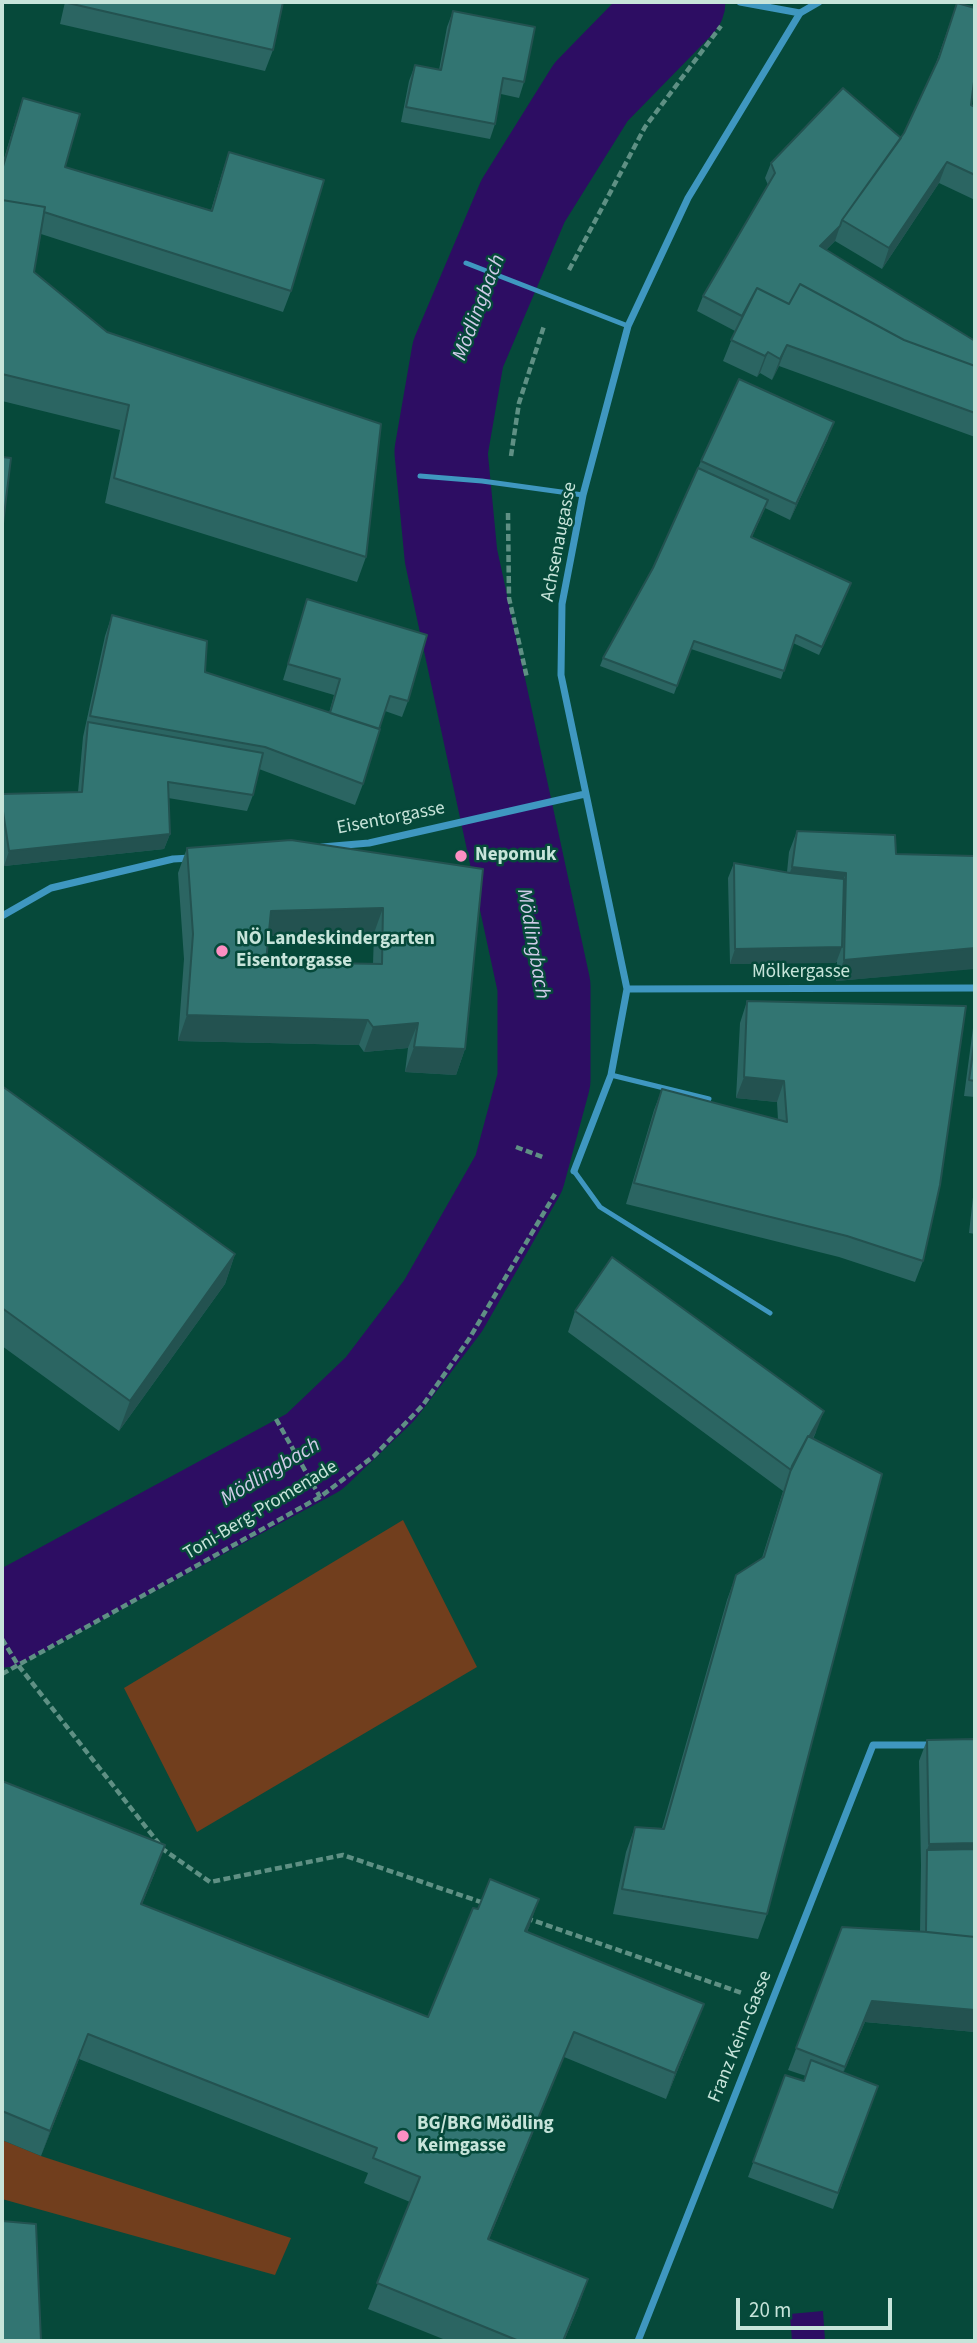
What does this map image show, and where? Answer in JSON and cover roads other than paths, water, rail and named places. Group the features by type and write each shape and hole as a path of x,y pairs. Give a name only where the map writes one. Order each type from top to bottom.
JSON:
{"street":[{"path":"740,2 800,13 819,2"},
{"name":"Achsenaugasse","path":"574,1171 611,1075 627,989 561,675 562,604 583,495 628,326 688,198 800,13"},
{"name":"Eisentorgasse","path":"317,847 369,843 585,794"},
{"path":"2,916 51,888 173,859 199,857"},
{"name":"Mölkergasse","path":"627,989 975,988"},
{"name":"Franz Keim-Gasse","path":"638,2341 873,1745 937,1745"}],"lane":[{"path":"466,263 628,326"},
{"path":"420,476 482,481 583,495"},
{"path":"611,1075 709,1098"},
{"path":"574,1171 600,1207 769,1313"}],"waterway":[{"name":"Mödlingbach","path":"2,1621 314,1452 380,1389 443,1306 519,1173 544,1080 544,986 451,556 441,452 458,354 523,201 591,92 679,2"}],"place":[{"name":"Nepomuk","path":"461,856"},
{"name":"NÖ Landeskindergarten Eisentorgasse","path":"222,951"},
{"name":"BG/BRG Mödling Keimgasse","path":"403,2136"}]}
